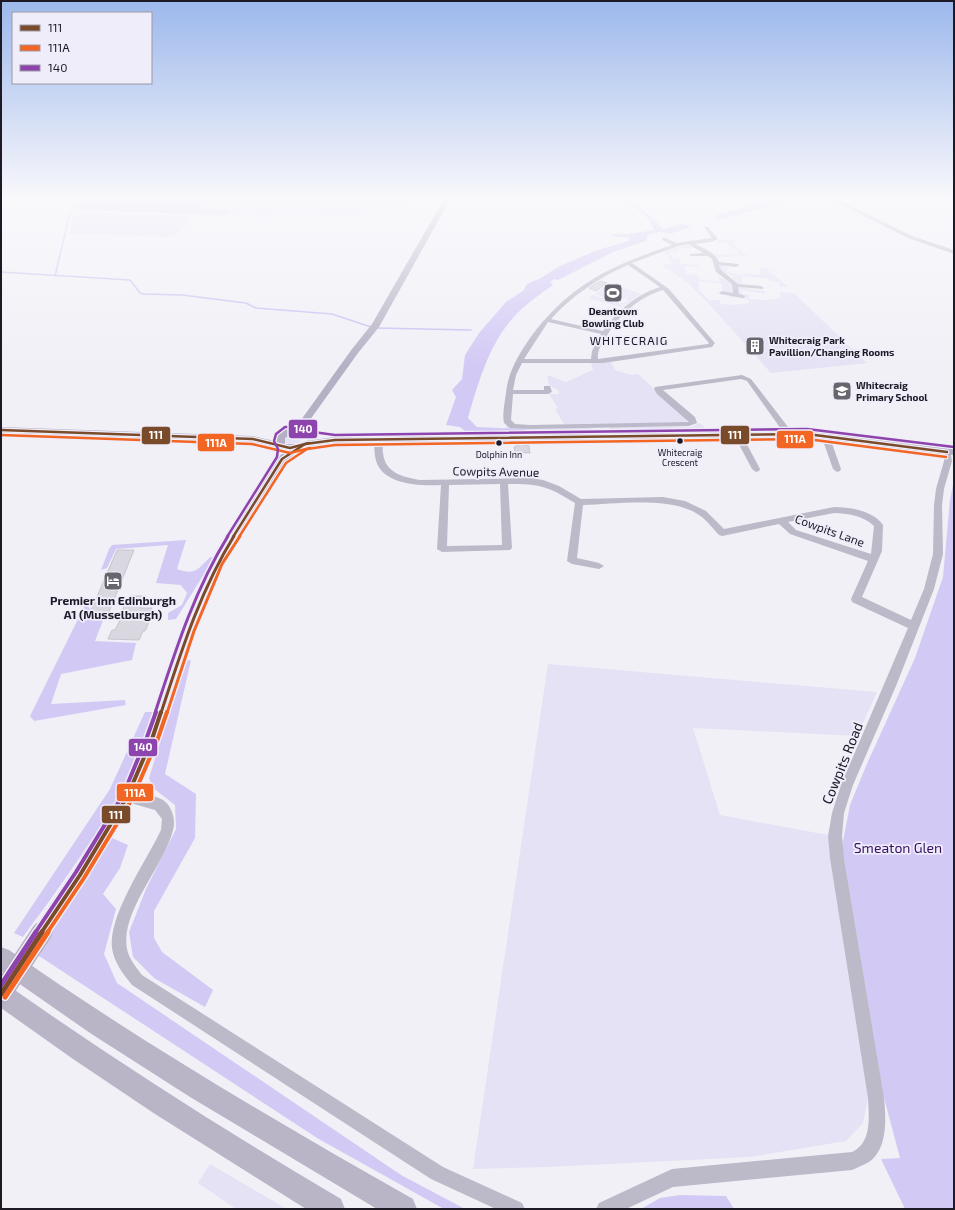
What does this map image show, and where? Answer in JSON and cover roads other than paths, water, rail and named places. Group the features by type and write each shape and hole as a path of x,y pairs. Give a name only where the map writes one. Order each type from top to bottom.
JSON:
{"highway":[{"path":"1,958 126,1043 212,1097 313,1158 403,1209"},
{"path":"1,994 57,1034 157,1101 267,1171 332,1209"}],"main road":[{"path":"282,450 279,440 285,433 304,422 373,328 416,253"},
{"path":"304,422 304,440"},
{"path":"1,430 253,439 297,431 304,440"},
{"path":"1,994 80,875 127,797 152,739 189,630 218,562 282,450 304,440 789,434 824,435 950,452"},
{"path":"253,439 282,450"}],"street":[{"path":"653,253 628,263 582,287 546,320 520,361 513,375 507,421 513,426 692,424 694,421 658,389 746,375 789,434"},
{"path":"692,255 710,254 715,258 718,271 734,281 739,296 722,293"},
{"path":"520,361 595,361 710,346 712,343 664,288 628,263"},
{"path":"717,263 736,265"},
{"path":"736,285 761,288"},
{"path":"595,361 594,354 605,333 620,313 632,302 651,292 664,288"},
{"path":"546,320 605,333"},
{"path":"510,392 548,392 547,388"},
{"path":"600,425 604,437"},
{"path":"738,435 756,469"},
{"path":"824,435 837,469"},
{"name":"Cowpits Avenue","path":"379,439 378,458 382,465 389,473 408,480 420,483 540,482 556,488 579,502"},
{"name":"Cowpits Road","path":"605,1209 672,1178 852,1161 865,1155 872,1142 877,1122 876,1098 836,858 835,836 838,813 847,785 915,626 929,589 938,554 938,505 940,490 950,452"},
{"path":"445,482 442,549 507,548 504,482"},
{"name":"Cowpits Lane","path":"579,502 675,501 695,508 703,513 722,533 838,509 874,519 879,525 877,551 856,599 915,626"},
{"path":"579,502 572,561 599,566"},
{"name":"Cowpits Lane","path":"781,521 793,532 874,559"},
{"path":"127,797 159,805 165,812 168,819 167,830 160,846 125,913 121,925 118,942 121,957 127,969 137,980 437,1173 516,1209"}],"waterway":[{"path":"55,275 60,253"},
{"path":"1,272 55,275"},
{"path":"55,275 130,280 140,293 144,294 182,295 246,303 256,308 332,314 371,327"},
{"path":"376,328 471,330"}],"place":[{"name":"Deantown Bowling Club","path":"613,293"},
{"name":"Whitecraig Park Pavillion/Changing Rooms","path":"755,346"},
{"name":"Whitecraig Primary School","path":"842,391"},
{"name":"Whitecraig Crescent","path":"680,441"},
{"name":"Dolphin Inn","path":"499,443"},
{"name":"Premier Inn Edinburgh A1 (Musselburgh)","path":"113,581"}],"district":[{"name":"WHITECRAIG","path":"629,340"}],"park label":[{"name":"Smeaton Glen","path":"898,847"}]}
